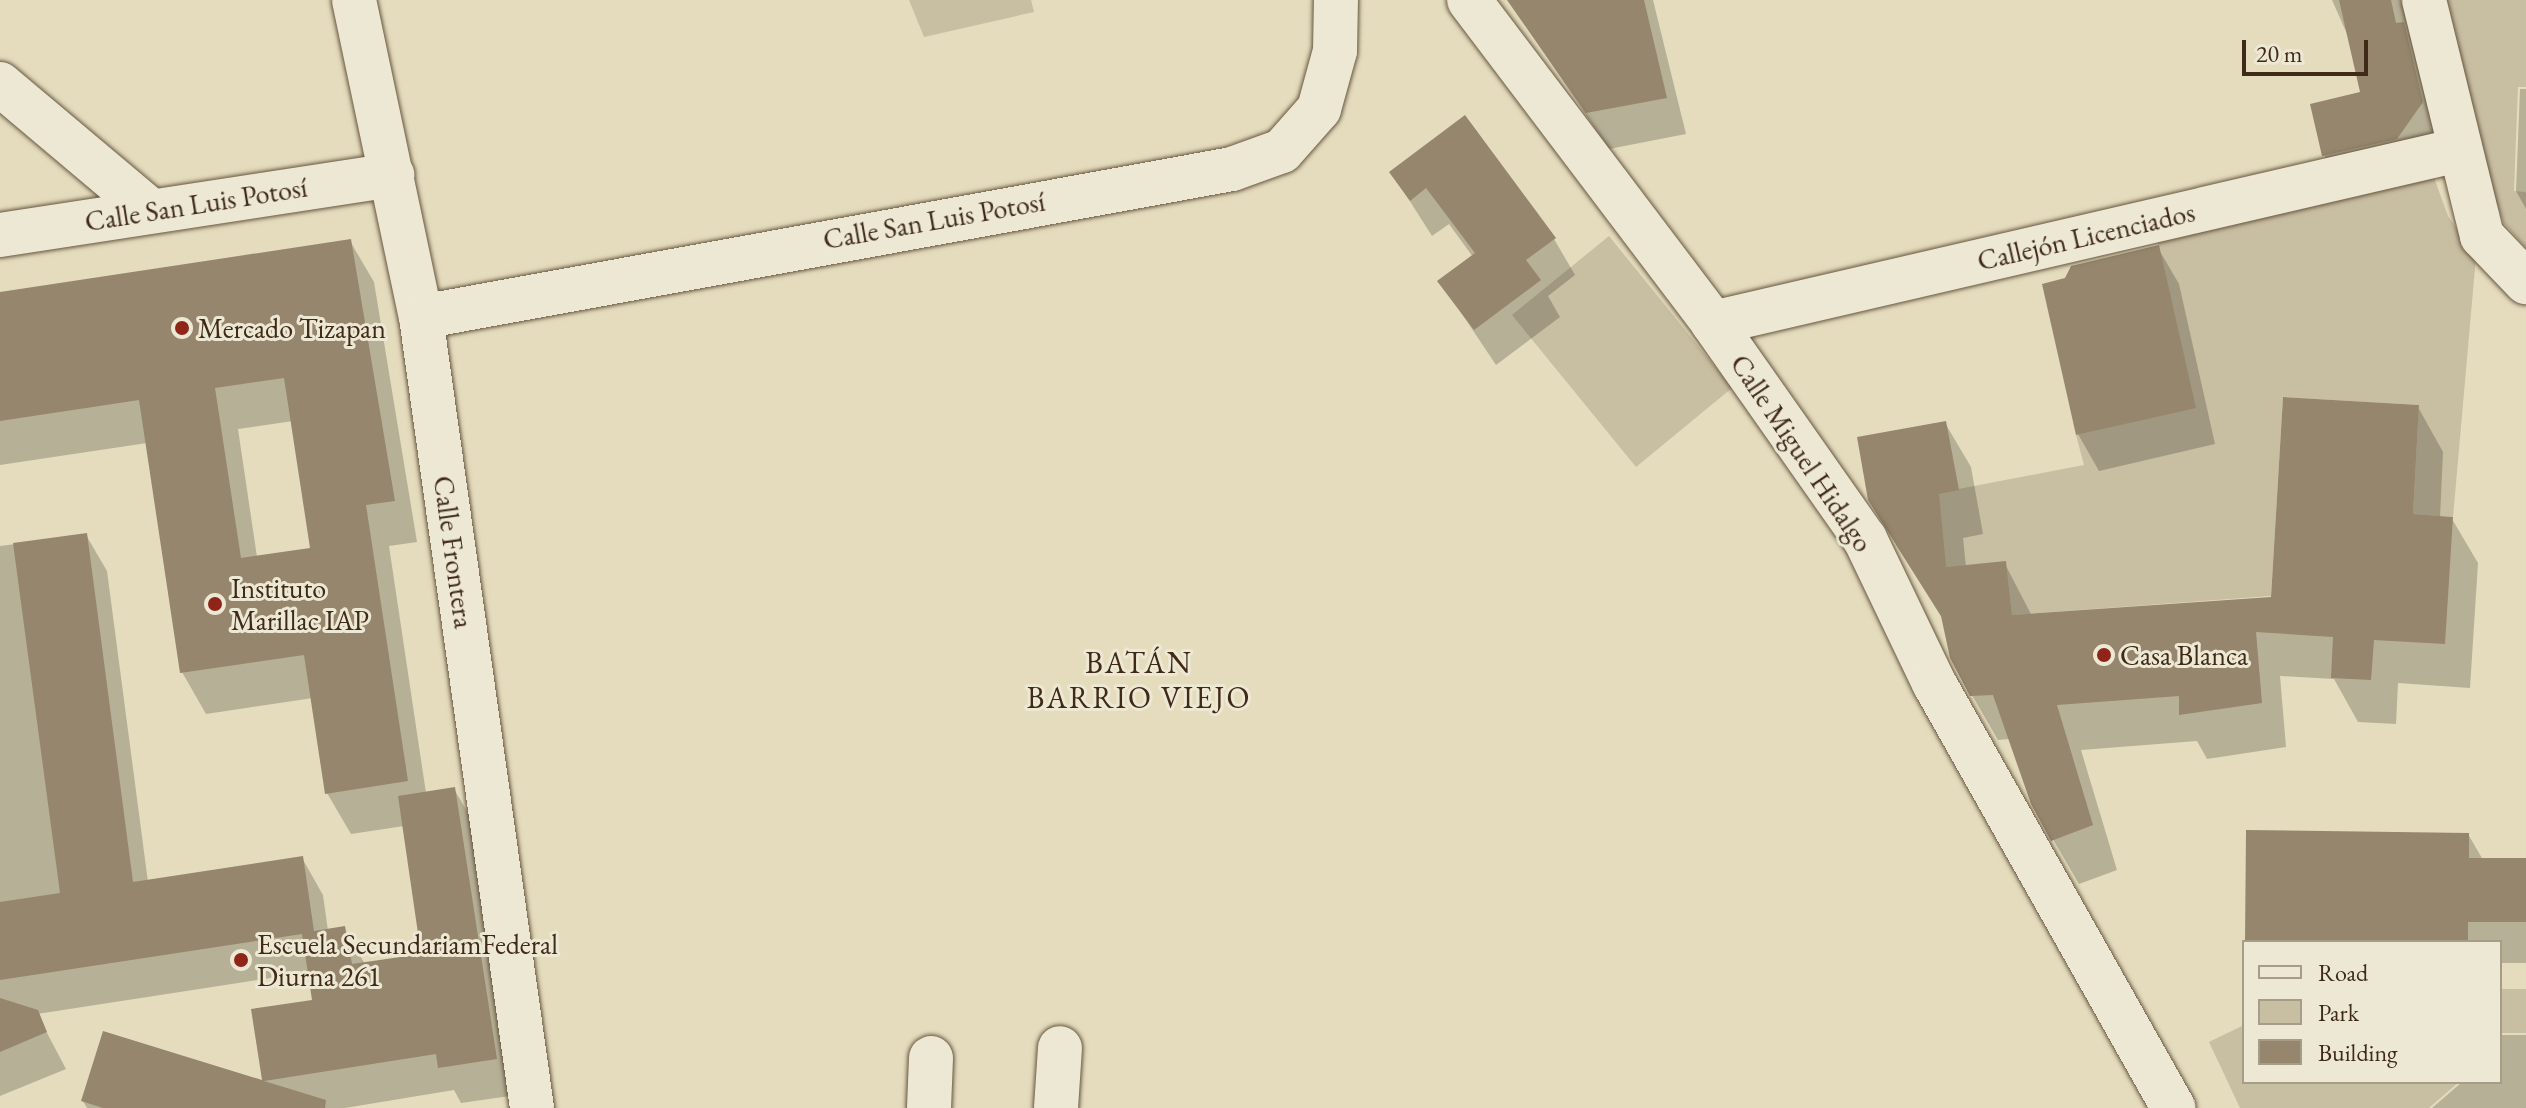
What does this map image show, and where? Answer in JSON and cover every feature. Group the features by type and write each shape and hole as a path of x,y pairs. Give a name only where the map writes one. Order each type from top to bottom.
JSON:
{"street":[{"name":"Calle Frontera","path":"354,0 421,317 532,1108"},
{"name":"Calle San Luis Potosí","path":"421,317 1245,164 1282,151 1319,109 1335,51 1336,0"},
{"name":"Calle Miguel Hidalgo","path":"1469,0 1713,323 1865,539 1934,683 2173,1108"},
{"path":"2424,0 2482,236 2526,282"},
{"path":"0,84 151,211"},
{"name":"Callejón Licenciados","path":"1713,323 2459,150"},
{"name":"Calle San Luis Potosí","path":"0,235 392,175"},
{"path":"1056,1108 1060,1048"},
{"path":"929,1108 931,1058"}],"green space":[{"path":"909,0 1031,0 1034,12 924,37"},
{"path":"2447,0 2526,0 2526,87 2518,87 2514,191 2526,192 2526,248 2504,223 2491,189"},
{"path":"2433,175 2448,216 2476,257 2453,517 2413,514 2419,405 2283,397 2271,596 2012,615 2006,562 1946,567 1917,497 2084,465 2076,435 2195,407 2157,239"},
{"path":"1609,236 1732,388 1636,467 1512,315"},
{"path":"2502,989 2526,989 2526,1033 2502,1033"},
{"path":"2242,1026 2242,1084 2457,1084 2429,1108 2240,1108 2209,1042"}],"building":[{"path":"1507,0 1644,0 1667,98 1586,113"},
{"path":"2339,0 2391,0 2396,23 2404,22 2423,102 2397,139 2322,156 2310,104 2360,92"},
{"path":"1465,115 1556,238 1526,260 1541,280 1474,330 1437,281 1475,253 1426,188 1410,201 1389,172"},
{"path":"351,239 395,501 366,505 408,781 325,794 304,655 180,673 139,400 0,421 0,292","holes":["284,378 310,548 241,558 215,388"]},
{"path":"2159,245 2196,408 2076,435 2042,284 2065,278 2071,266"},
{"path":"2283,397 2419,405 2413,514 2453,517 2445,644 2374,640 2371,680 2331,678 2333,637 2256,632 2262,703 2179,715 2179,696 2057,705 2093,825 2051,841 2031,804 1993,695 1970,696 1950,658 1941,616 1868,500 1857,437 1946,421 1959,490 1939,494 1946,567 2006,561 2012,615 2271,597"},
{"path":"87,533 133,882 303,856 314,931 345,926 352,964 421,954 398,796 455,787 497,1059 438,1068 436,1054 264,1081 326,1100 325,1108 103,1108 81,1101 103,1031 262,1080 251,1009 312,1000 302,934 0,980 0,902 60,893 13,543"},
{"path":"2246,830 2469,833 2469,858 2526,858 2526,922 2468,922 2468,940 2245,940"},
{"path":"0,998 38,1010 47,1032 0,1052"}],"place":[{"name":"Mercado Tizapan","path":"182,328"},
{"name":"Instituto Marillac IAP","path":"215,604"},
{"name":"Casa Blanca","path":"2104,655"},
{"name":"Escuela SecundariamFederal Diurna 261","path":"241,960"}],"district":[{"name":"BATÁN BARRIO VIEJO","path":"1139,680"}]}
